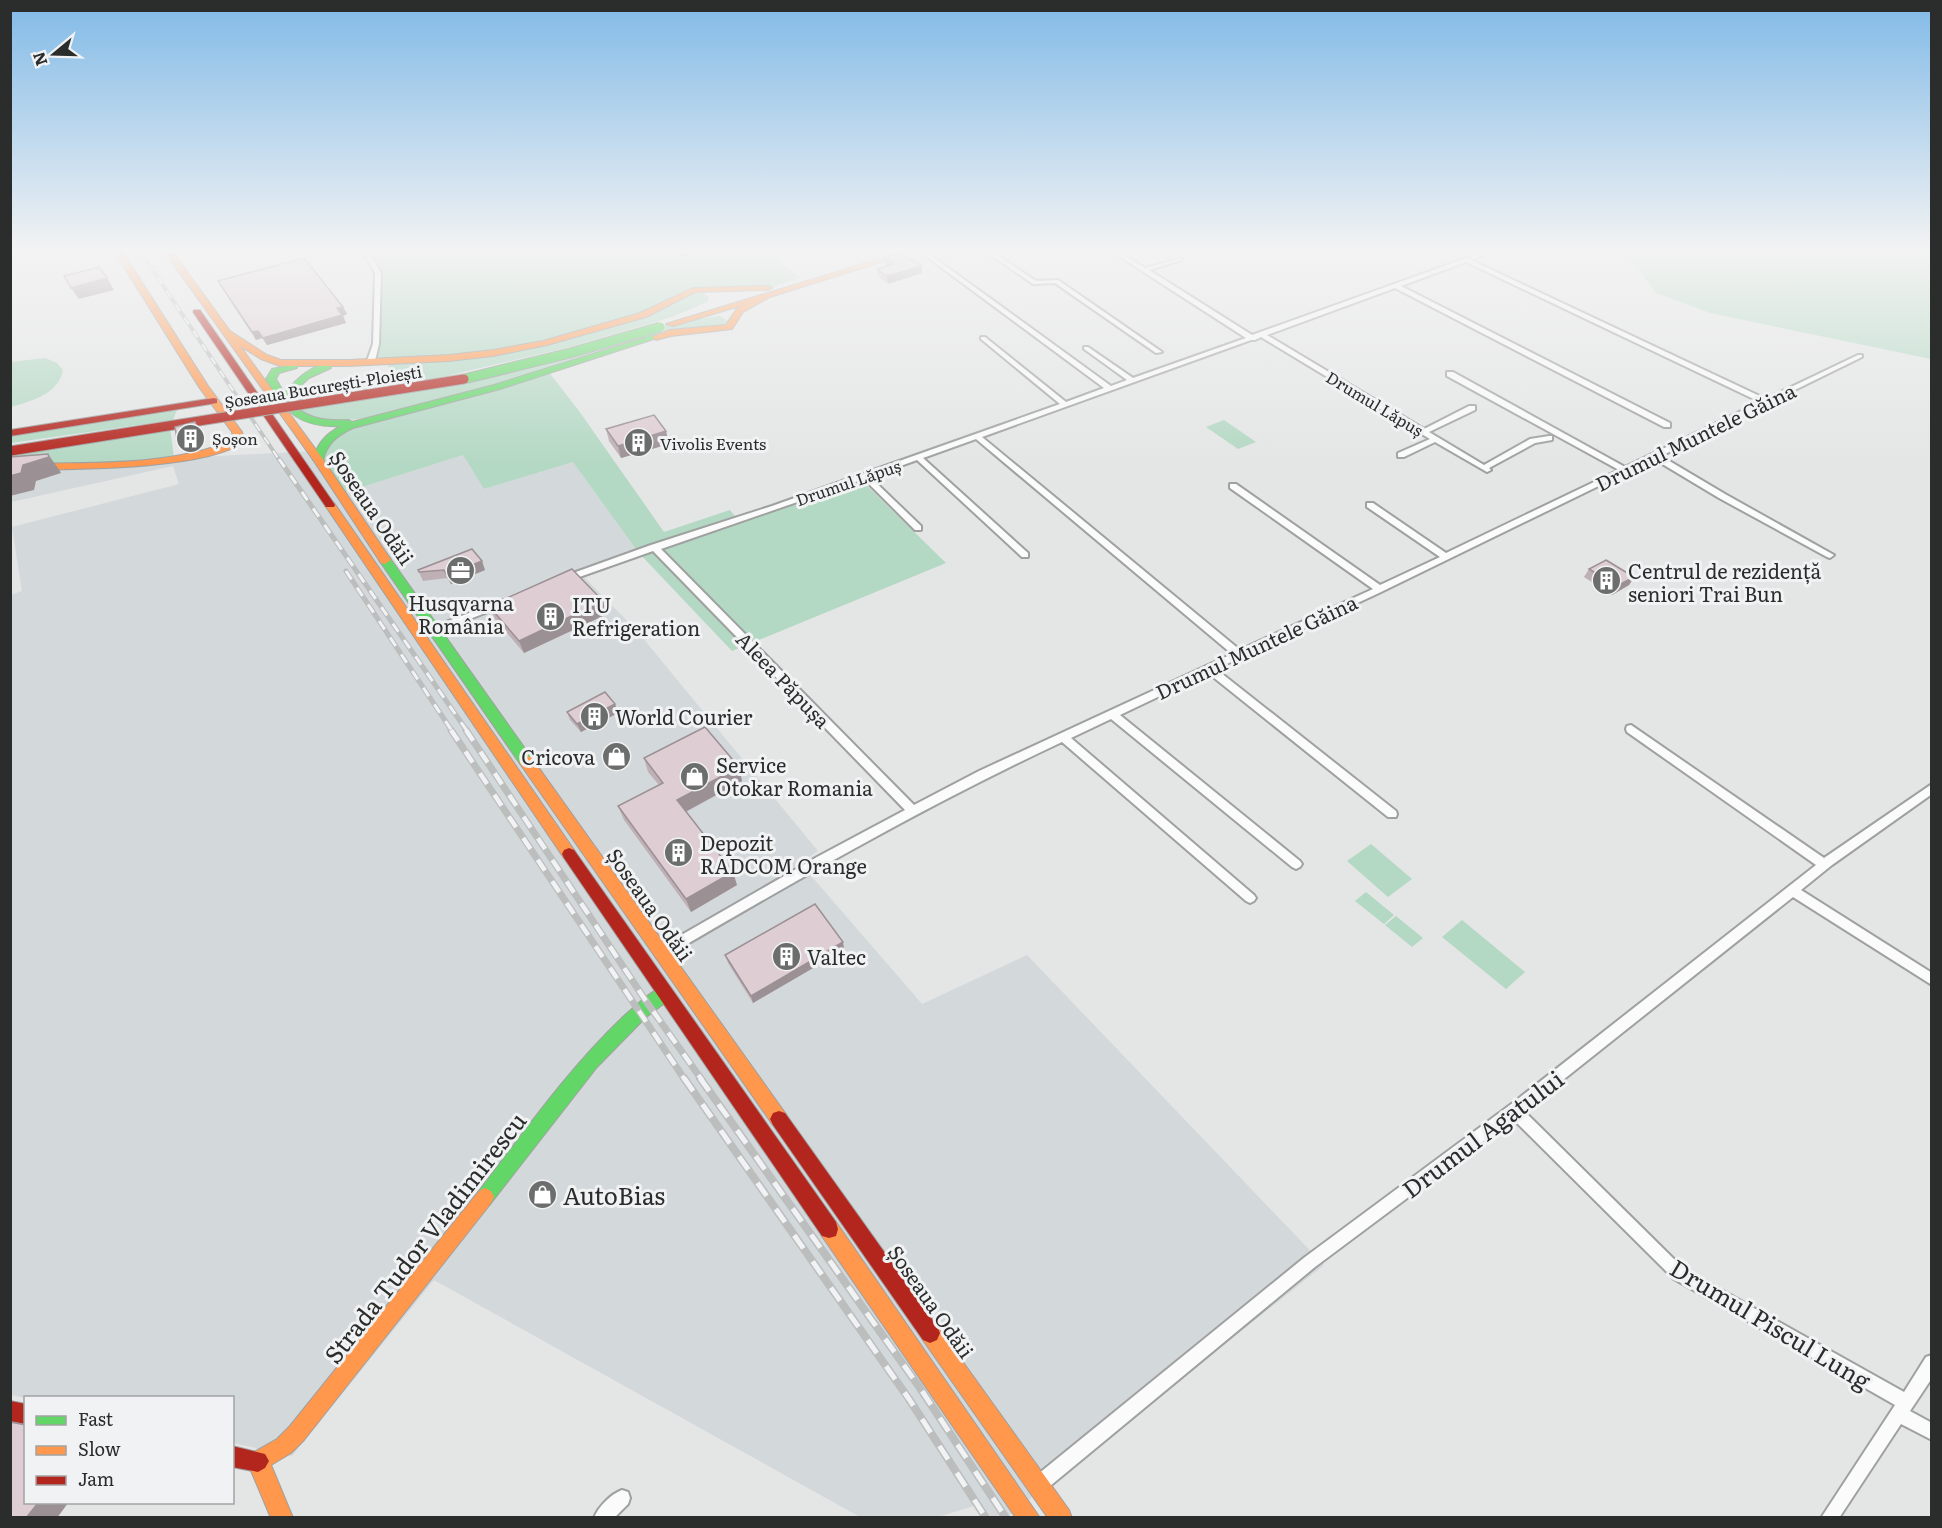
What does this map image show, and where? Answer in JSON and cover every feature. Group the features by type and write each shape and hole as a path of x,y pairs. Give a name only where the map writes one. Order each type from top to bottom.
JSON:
{"main road":[{"path":"10,467 174,458 228,449 237,444 239,437 164,322"},
{"name":"Șoseaua Odăii","path":"207,322 242,381 357,542 665,993 1029,1518"},
{"name":"Șoseaua Odăii","path":"218,322 318,460 433,630 1061,1518"},
{"path":"388,415 341,421 314,420 298,414 271,380 272,374 282,369 371,361 448,358 535,346 618,322"},
{"name":"Șoseaua București-Ploiești","path":"10,452 436,385 570,353 666,322"},
{"path":"722,328 728,322"},
{"path":"318,460 320,446 327,439 341,430 369,420 478,392 670,333 722,328 733,322"},
{"name":"Șoseaua București-Ploiești","path":"10,444 435,378 657,325"},
{"path":"224,331 268,359 303,368"},
{"path":"283,393 303,368"},
{"path":"256,374 283,393 299,419 326,424 369,420"},
{"path":"10,433 214,401"},
{"name":"Strada Tudor Vladimirescu","path":"258,1461 284,1446 297,1433 590,1064 638,1012 665,993"},
{"path":"234,1456 258,1461 282,1518"}],"street":[{"path":"371,361 376,344 377,322"},
{"path":"1019,322 1110,389"},
{"path":"1115,322 1158,352"},
{"path":"1227,322 1253,339"},
{"name":"Drumul Lăpuș","path":"560,581 919,458 1297,322"},
{"path":"1467,322 1667,424"},
{"path":"1598,322 1766,402"},
{"name":"Drumul Lăpuș","path":"1263,335 1485,469 1533,441 1549,438"},
{"path":"983,338 1066,405"},
{"path":"1086,348 1133,381"},
{"name":"Drumul Muntele Găina","path":"661,953 821,860 983,774 1379,589 1860,356"},
{"path":"1450,374 1625,470"},
{"path":"1423,432 1472,408"},
{"path":"978,437 1238,654"},
{"path":"1401,455 1436,439"},
{"path":"1655,456 1722,496 1830,555"},
{"path":"919,458 1025,555"},
{"path":"865,476 918,528"},
{"path":"1233,486 1379,589"},
{"path":"1370,505 1446,556"},
{"name":"Aleea Păpușa","path":"654,547 913,811"},
{"path":"433,630 508,601"},
{"path":"1208,668 1392,814"},
{"path":"1112,714 1296,864"},
{"path":"1631,729 1825,865"},
{"path":"1063,737 1250,898"},
{"name":"Drumul Agatului","path":"1038,1485 1310,1262 1514,1111 1792,890 1932,788"},
{"path":"1792,890 1932,980"},
{"name":"Drumul Piscul Lung","path":"1514,1111 1679,1274 1902,1408 1932,1432"},
{"path":"1829,1518 1932,1363"},
{"path":"602,1518 622,1498"}],"shaded area":[{"path":"314,451 340,494 463,455 484,489 573,462 638,552 581,574 637,631 818,851 800,863 922,1004 1027,955 1324,1265 1007,1517 986,1517 977,1505 938,1517 860,1517 434,1280 292,1456 234,1443 234,1396 24,1398 11,1395 11,595 22,591 12,527 179,484 173,466 11,502 11,467"}],"green space":[{"path":"378,322 654,322 566,348 446,376 391,386 388,363 370,363"},
{"path":"676,322 728,322 727,325 685,330 548,371 664,532 730,510 738,520 859,478 946,563 732,651 638,552 573,462 484,489 463,455 340,494 318,460 322,443 383,416 341,421 314,420 294,409 570,353"},
{"path":"1755,322 1931,322 1931,359"},
{"path":"45,358 57,363 63,370 56,385 43,395 11,407 11,362"},
{"path":"178,407 173,420 11,443 11,433"},
{"path":"1224,420 1256,442 1238,449 1206,427"},
{"path":"170,427 174,458 11,467 11,451"},
{"path":"1371,844 1412,879 1388,897 1347,861"},
{"path":"1366,892 1394,915 1384,924 1355,901"},
{"path":"1396,916 1423,938 1412,947 1385,925"},
{"path":"1462,920 1525,972 1506,989 1442,937"}],"building":[{"path":"246,322 317,322 263,338 258,331 252,332"},
{"path":"654,415 666,431 618,446 606,429"},
{"path":"195,422 198,433 177,439 175,427"},
{"path":"48,454 49,457 23,465 21,473 10,476 10,457"},
{"path":"472,549 482,561 447,575 444,570 419,572 418,570"},
{"path":"1606,560 1634,577 1617,586 1589,569"},
{"name":"ITU Refrigeration","path":"572,569 603,601 519,641 489,606"},
{"path":"605,692 615,704 577,724 567,712"},
{"path":"705,727 739,767 677,800 733,872 686,899 618,806 663,783 644,758"},
{"name":"Valtec","path":"815,904 843,942 751,996 725,955"},
{"path":"10,1422 24,1425 24,1504 37,1504 26,1518 10,1518"}],"railway":[{"path":"188,322 280,461"},
{"path":"279,459 467,731"},
{"path":"346,571 452,731"},
{"path":"451,730 685,1080"},
{"path":"466,730 648,1004 702,1080"},
{"path":"684,1078 909,1399 986,1518"},
{"path":"700,1078 920,1388 1006,1518"}],"traffic: fast":[{"path":"464,379 570,353 660,327"},
{"path":"318,460 325,443 350,426 497,387 656,337"},
{"path":"294,366 275,371 271,379 293,410 301,416 320,423 348,423"},
{"path":"287,395 306,376 328,366"},
{"path":"385,560 526,761"},
{"path":"485,1197 591,1061 640,1013 665,993"}],"traffic: slow":[{"path":"10,467 161,461 218,450 239,441 237,432 204,387 163,322"},
{"path":"219,322 318,460 385,560"},
{"path":"224,331 264,357 280,363 348,363 449,358 493,353 544,343 617,322"},
{"path":"670,324 676,322"},
{"path":"656,337 670,333 729,327 732,322"},
{"path":"330,505 569,854"},
{"path":"526,761 779,1119"},
{"path":"258,1461 284,1446 297,1433 485,1197"},
{"path":"829,1229 1029,1518"},
{"path":"930,1333 1061,1518"},
{"path":"258,1461 282,1518"}],"traffic: jam":[{"path":"204,322 330,505"},
{"path":"10,451 464,379"},
{"path":"10,433 214,401"},
{"path":"569,854 829,1229"},
{"path":"779,1119 930,1333"},
{"path":"10,1411 24,1414"},
{"path":"234,1456 258,1461"}],"place":[{"name":"Șoșon","path":"191,438"},
{"name":"Vivolis Events","path":"639,443"},
{"name":"Husqvarna România","path":"461,571"},
{"name":"Centrul de rezidență seniori Trai Bun","path":"1607,581"},
{"name":"ITU Refrigeration","path":"551,616"},
{"name":"World Courier","path":"594,716"},
{"name":"Cricova","path":"616,756"},
{"name":"Service Otokar Romania","path":"695,776"},
{"name":"Depozit RADCOM Orange","path":"679,853"},
{"name":"Valtec","path":"786,956"},
{"name":"AutoBias","path":"542,1194"}]}
